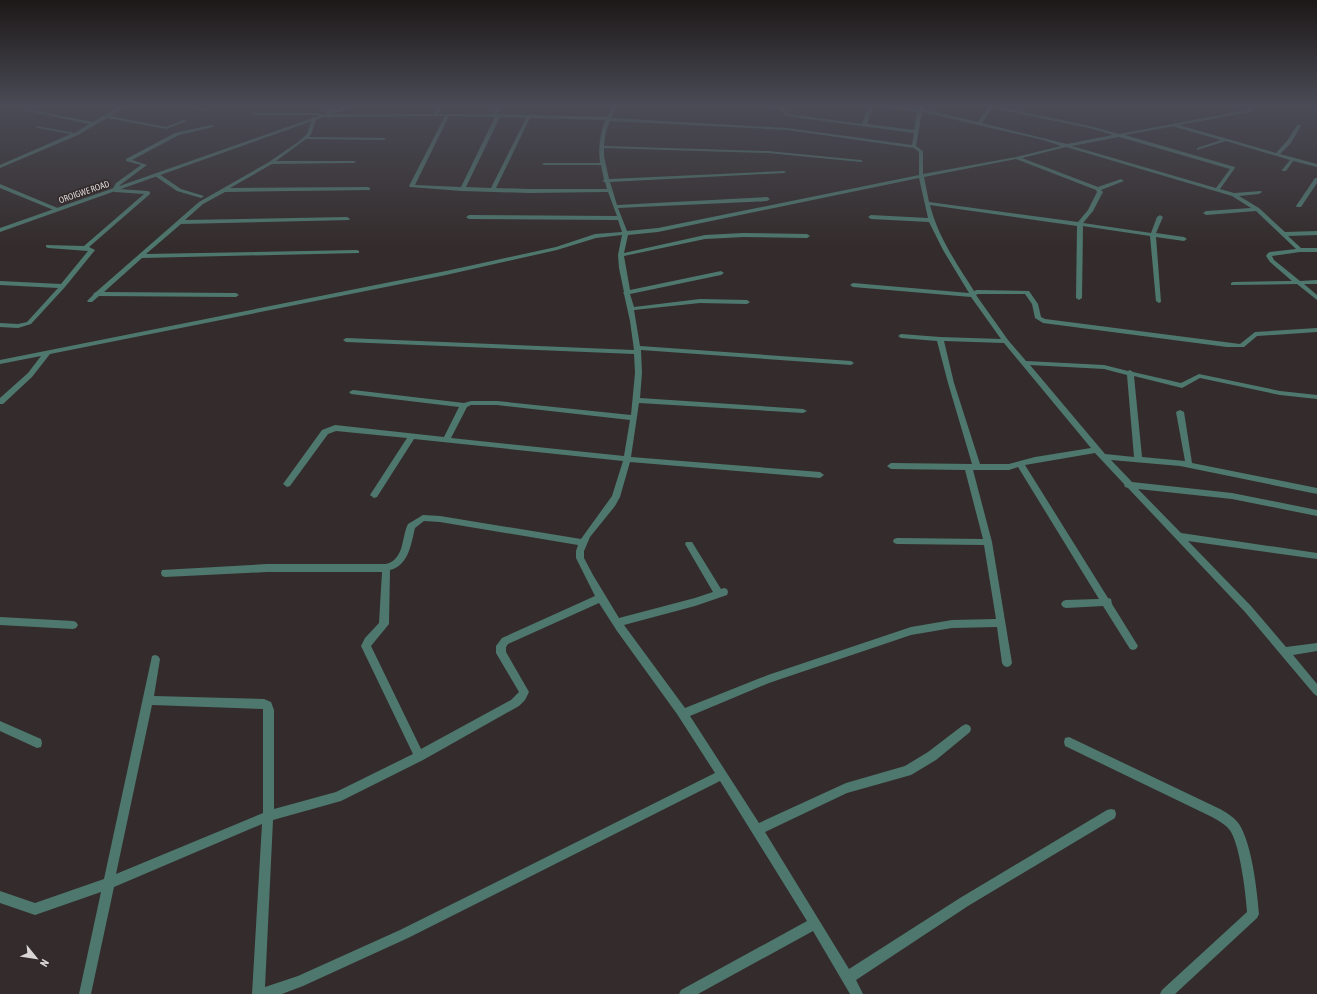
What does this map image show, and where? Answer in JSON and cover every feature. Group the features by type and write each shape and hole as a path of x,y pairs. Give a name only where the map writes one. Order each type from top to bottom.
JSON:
{"street":[{"path":"0,167 36,151"},
{"path":"85,248 148,193 115,190 118,184 145,165 128,161 130,158 143,151"},
{"name":"OROIGWE ROAD","path":"0,230 224,151"},
{"path":"90,301 96,294 201,203 271,163 287,151"},
{"path":"429,151 411,186 492,190 609,190"},
{"path":"462,188 479,151"},
{"path":"492,190 511,151"},
{"path":"601,151 605,180 625,234 621,255 626,293 631,309 637,350 638,370 627,459 616,498 583,543 579,552 580,558 601,598 617,623 682,714 758,829 857,994"},
{"path":"748,151 861,161"},
{"path":"921,151 921,176 931,220 946,250 973,295 1006,341 1026,363 1103,457 1128,485 1248,609 1317,691"},
{"path":"0,362 446,273 557,248 595,236 658,230 1043,151"},
{"path":"1084,151 1218,189 1234,195 1257,209 1300,250"},
{"path":"1175,151 1234,168 1218,189"},
{"path":"1265,151 1317,166"},
{"path":"1277,155 1280,151"},
{"path":"1016,158 1098,189 1121,181"},
{"path":"1284,170 1292,160 1297,160"},
{"path":"271,163 354,162"},
{"path":"544,164 602,164"},
{"path":"605,180 784,172"},
{"path":"157,175 179,190 202,196"},
{"path":"1300,206 1317,179"},
{"path":"0,186 58,210"},
{"path":"222,190 368,189"},
{"path":"1079,298 1080,223 1090,211 1100,192 1098,189"},
{"path":"1234,195 1259,192"},
{"path":"616,208 767,199"},
{"path":"927,203 1080,223 1184,239"},
{"path":"1206,214 1257,209"},
{"path":"1160,216 1153,234 1160,302"},
{"path":"469,217 619,218"},
{"path":"871,217 931,220"},
{"path":"180,222 347,219"},
{"path":"1284,234 1317,233"},
{"path":"621,255 636,253 686,240 712,236 807,236"},
{"path":"0,325 23,326 29,323 63,286 92,250 85,248 48,246"},
{"path":"1317,250 1300,250 1270,254 1269,256 1272,261 1317,298"},
{"path":"141,256 357,252"},
{"path":"626,293 721,273"},
{"path":"1233,284 1317,282"},
{"path":"0,283 63,286"},
{"path":"853,285 973,295 977,292 1027,292 1035,304 1038,318 1043,321 1228,345 1242,346 1255,334 1317,330"},
{"path":"96,294 236,295"},
{"path":"631,309 700,301 747,302"},
{"path":"901,336 1006,341"},
{"path":"940,339 951,383 977,467"},
{"path":"346,340 637,350 851,363"},
{"path":"0,402 30,374 47,353"},
{"path":"1026,363 1088,365 1130,372 1182,386 1199,376 1280,393 1317,397"},
{"path":"1130,372 1138,460"},
{"path":"353,392 464,405 471,403 497,403 633,418"},
{"path":"635,400 803,411"},
{"path":"447,439 464,405"},
{"path":"1180,412 1189,465"},
{"path":"287,484 325,432 335,428 627,459 820,475"},
{"path":"374,495 412,436"},
{"path":"891,466 1009,467 1035,460 1097,450"},
{"path":"1103,457 1189,465 1317,491"},
{"path":"1021,465 1108,602 1133,646"},
{"path":"968,467 988,542 1007,663"},
{"path":"1128,485 1232,496 1317,513"},
{"path":"165,573 267,568 395,567 399,564 403,557 411,526 423,518 440,519 540,534 583,543"},
{"path":"1177,536 1317,556"},
{"path":"898,541 988,542"},
{"path":"617,623 695,602 721,593 689,544"},
{"path":"386,568 384,624 368,641 366,646 418,756"},
{"path":"0,898 35,909 109,883 268,816 337,797 418,756 515,703 522,697 524,692 501,653 500,646 505,641 601,598"},
{"path":"1066,604 1108,602"},
{"path":"0,621 73,625"},
{"path":"682,714 768,679 911,631 952,624 1000,623"},
{"path":"1284,652 1317,648"},
{"path":"85,994 148,700 155,660"},
{"path":"148,700 264,704 267,705 269,710 268,816 258,994"},
{"path":"0,726 37,743"},
{"path":"758,829 846,788 907,771 932,756 966,729"},
{"path":"1069,742 1216,813 1227,820 1238,835 1253,900 1253,914 1166,994"},
{"path":"263,994 325,970 404,934 721,775"},
{"path":"847,978 964,902 1111,814"},
{"path":"685,994 815,923"}]}
